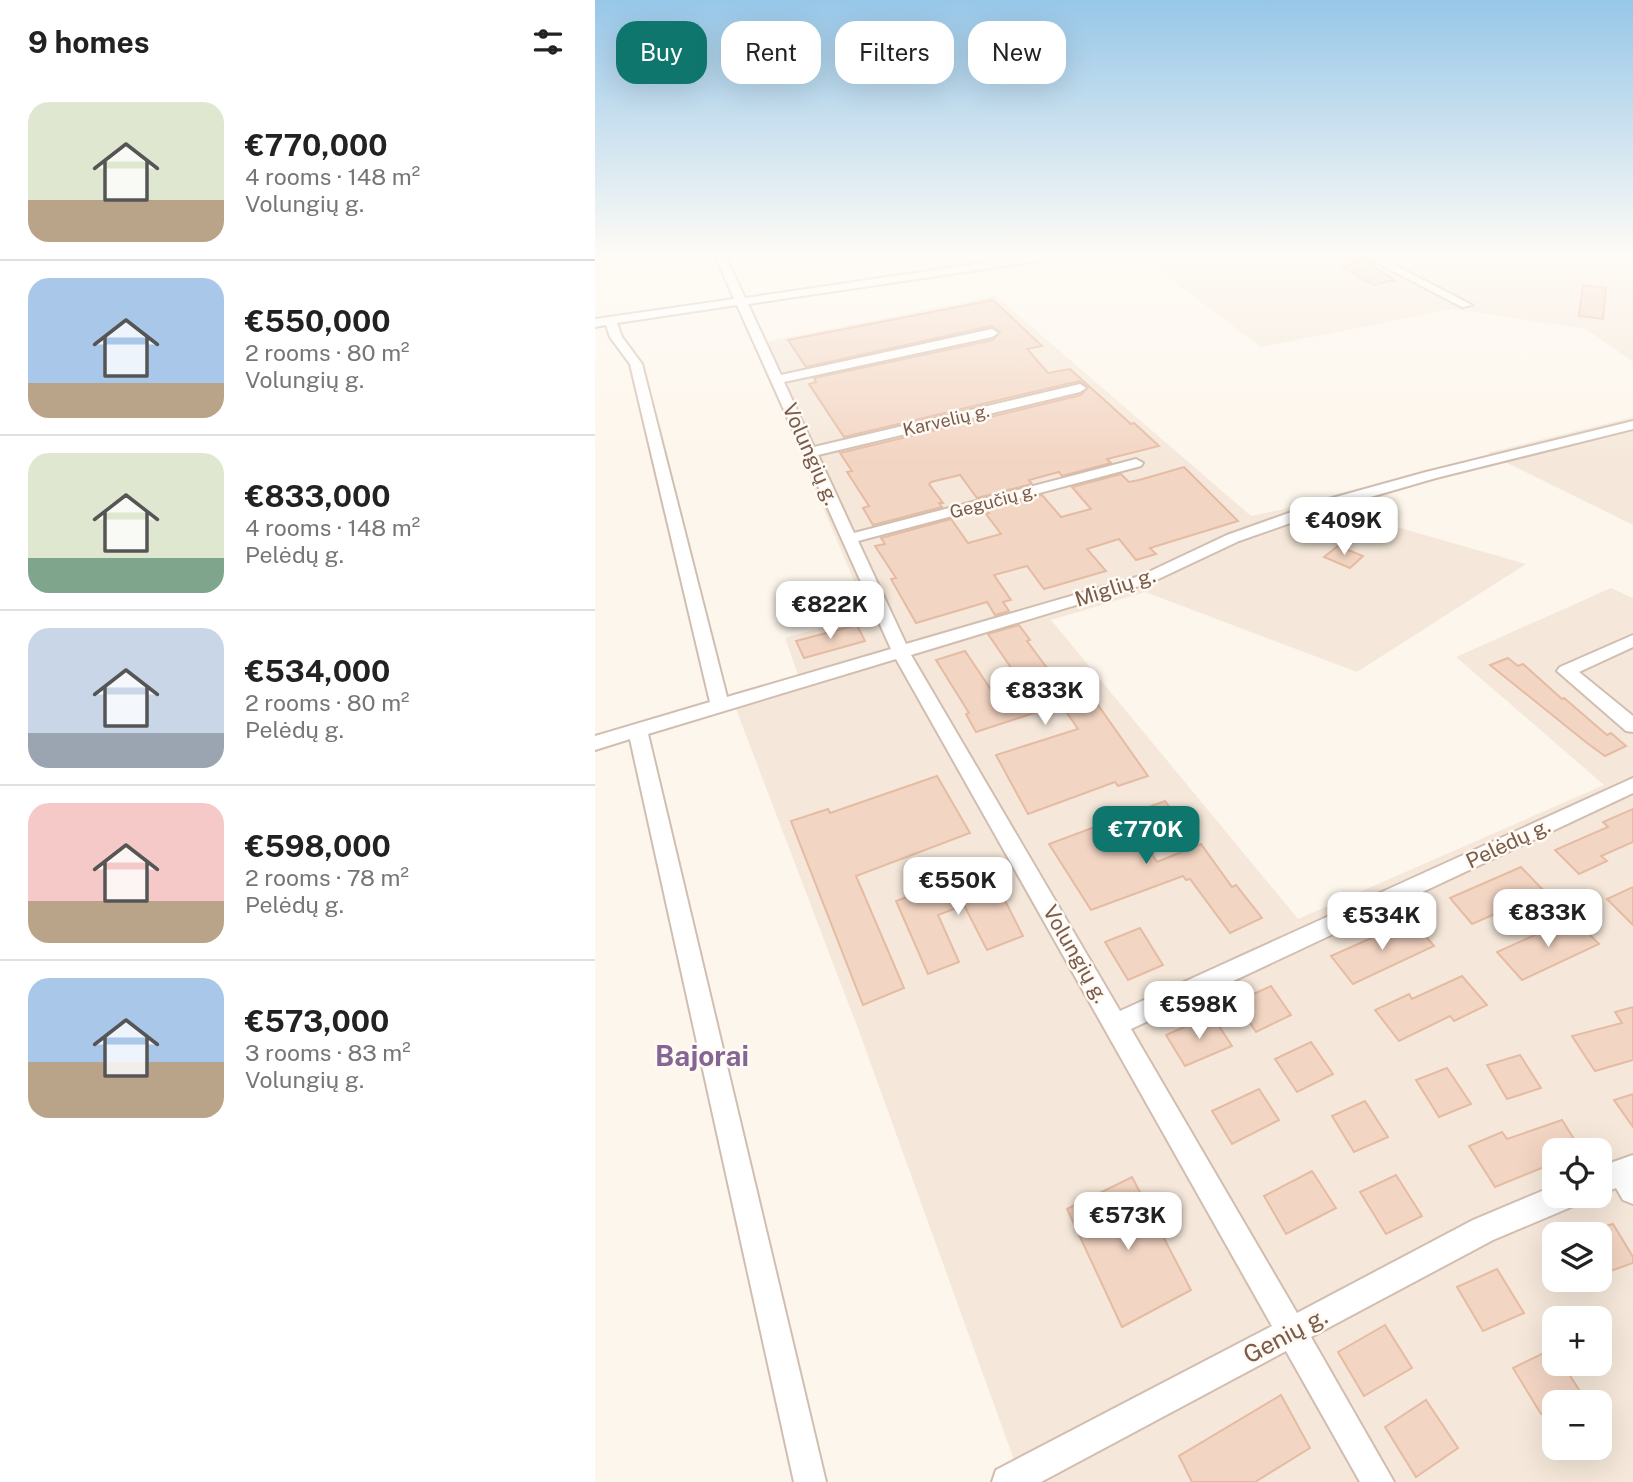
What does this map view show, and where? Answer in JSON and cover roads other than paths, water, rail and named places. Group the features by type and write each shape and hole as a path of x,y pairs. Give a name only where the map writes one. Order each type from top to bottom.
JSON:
{"street":[{"path":"605,324 636,364 720,705"},
{"name":"Volungių g.","path":"752,324 901,652 1378,1482"},
{"path":"778,380 992,334"},
{"name":"Karvelių g.","path":"811,452 1080,388"},
{"name":"Miglių g.","path":"595,743 1146,579 1232,539 1326,505 1480,462 1633,425"},
{"name":"Gegučių g.","path":"849,539 1136,463"},
{"path":"1633,640 1566,671 1633,726"},
{"path":"638,731 810,1482"},
{"name":"Pelėdų g.","path":"1117,1024 1633,785"},
{"name":"Genių g.","path":"1008,1482 1483,1230 1542,1205"}],"district":[{"name":"Bajorai","path":"702,1055"}]}
